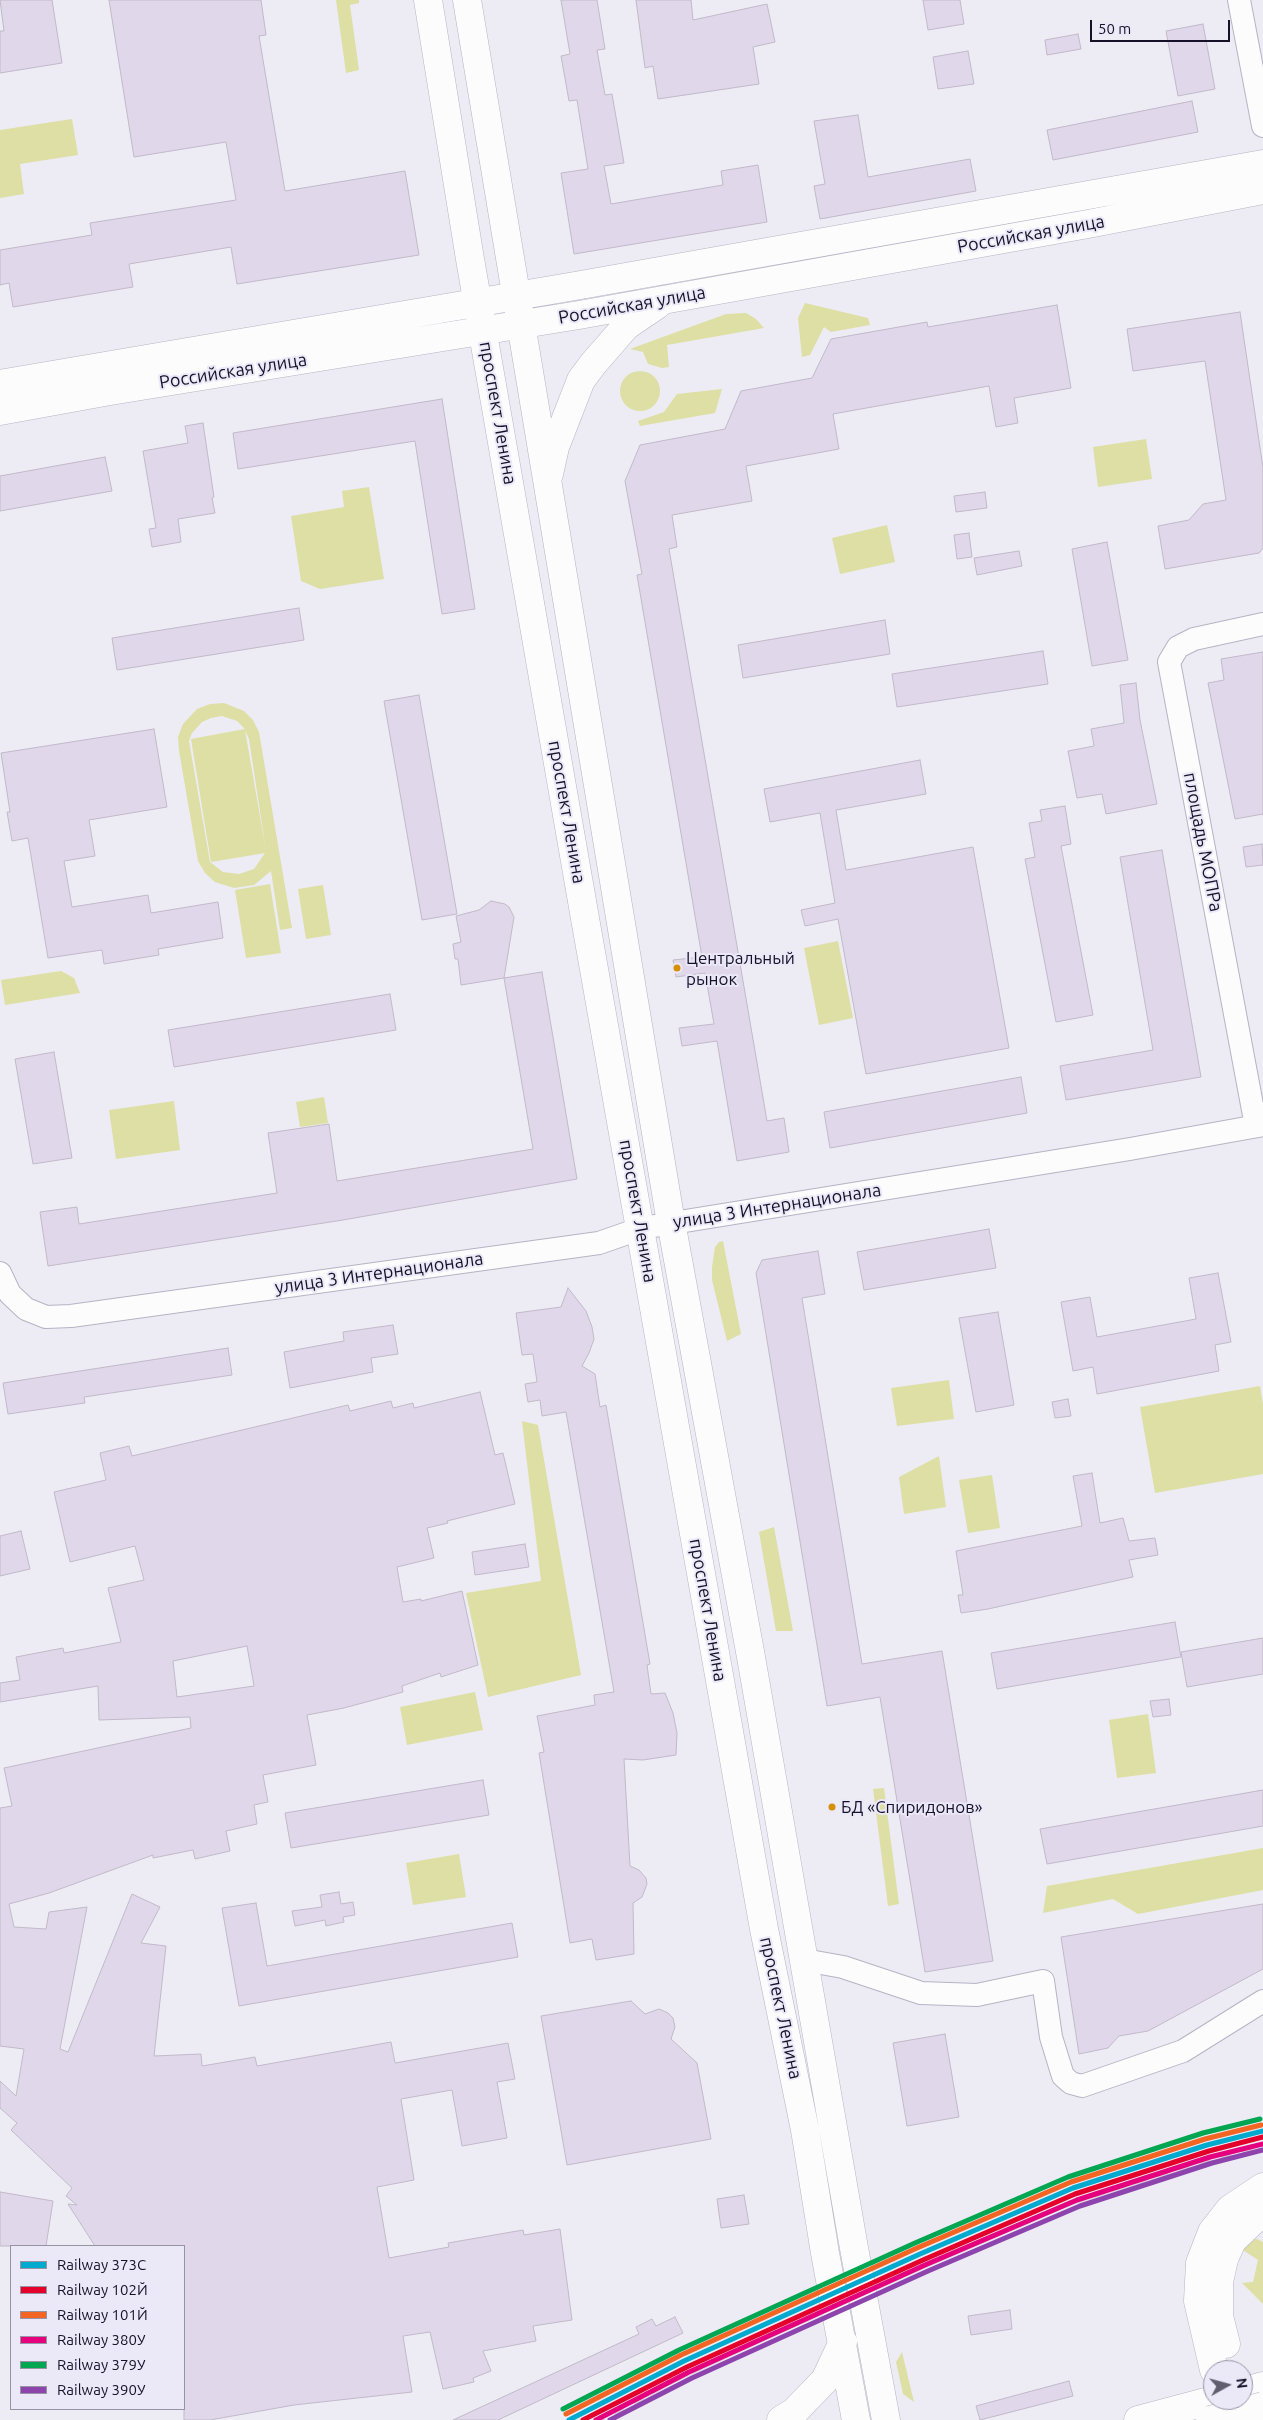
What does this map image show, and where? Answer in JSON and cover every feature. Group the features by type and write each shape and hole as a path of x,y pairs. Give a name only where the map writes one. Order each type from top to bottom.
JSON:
{"main road":[{"name":"проспект Ленина","path":"428,0 483,331 771,1960 805,2130 825,2253 856,2420"},
{"name":"проспект Ленина","path":"467,0 520,326 672,1223 886,2420"},
{"name":"Российская улица","path":"0,384 515,296 1263,164"},
{"name":"Российская улица","path":"0,411 110,391 520,326 1088,224 1263,190"},
{"path":"547,487 555,447 581,380 626,326 664,299"},
{"path":"771,1960 804,1960"},
{"path":"1212,2360 1198,2301 1200,2263 1212,2232 1230,2209 1254,2191 1263,2187"},
{"path":"1230,2360 1219,2316 1219,2282 1224,2260 1232,2241 1263,2211"},
{"path":"781,2420 794,2412 825,2380 843,2342"},
{"path":"1138,2420 1203,2403"},
{"path":"1210,2420 1263,2406"}],"street":[{"path":"1239,0 1263,126"},
{"name":"площадь МОПРа","path":"1260,1126 1169,662 1178,647 1194,639 1263,624"},
{"name":"улица 3 Интернационала","path":"0,1273 10,1294 26,1308 46,1317 72,1316 599,1242 620,1237 642,1228 1130,1149 1260,1126"},
{"path":"804,1960 843,1967 921,1993 977,1995 1043,1981 1051,2037 1064,2076 1071,2083 1082,2086 1183,2051 1263,2001"}],"green space":[{"path":"336,0 359,0 359,3 350,5 359,70 346,73"},
{"path":"72,119 78,155 20,164 24,194 0,198 0,130"},
{"path":"805,303 868,318 870,325 831,332 824,327 810,355 802,357 798,318"},
{"path":"746,313 756,319 764,328 667,345 669,367 662,368 648,364 643,352 630,349 726,314"},
{"path":"644,371 651,374 657,380 660,391 659,399 651,408 644,411 636,411 629,408 621,399 620,387 623,380 632,372"},
{"path":"722,389 715,413 640,426 638,421 664,412 677,394"},
{"path":"1146,439 1152,479 1098,487 1093,447"},
{"path":"369,487 384,579 320,589 301,581 291,516 344,507 342,491"},
{"path":"887,525 895,562 840,574 832,538"},
{"path":"224,703 244,711 253,720 259,732 292,928 280,930 271,871 254,885 234,888 215,882 205,873 198,861 178,737 183,724 197,709 210,704","holes":["222,716 237,721 245,729 191,739 211,862 265,853 254,869 239,874 223,872 210,862 189,741 192,733 202,722","245,730 249,739 266,851"]},
{"path":"270,884 281,953 246,958 235,890"},
{"path":"323,885 331,935 306,939 298,889"},
{"path":"838,941 853,1018 819,1025 804,948"},
{"path":"61,971 74,978 80,993 5,1005 1,980"},
{"path":"324,1097 328,1123 300,1127 296,1102"},
{"path":"174,1101 180,1150 116,1159 109,1110"},
{"path":"723,1241 741,1334 727,1341 712,1280 715,1247 719,1242"},
{"path":"949,1380 954,1419 897,1426 891,1388"},
{"path":"1260,1386 1263,1405 1263,1474 1155,1493 1140,1407"},
{"path":"522,1421 538,1425 581,1675 488,1697 466,1593 541,1581"},
{"path":"939,1456 946,1507 904,1514 899,1477"},
{"path":"992,1475 1000,1528 968,1533 959,1480"},
{"path":"774,1527 793,1631 776,1631 759,1532"},
{"path":"475,1692 483,1730 407,1745 400,1707"},
{"path":"1148,1714 1156,1773 1117,1778 1109,1720"},
{"path":"884,1788 899,1904 888,1906 873,1789"},
{"path":"1263,1848 1263,1890 1138,1914 1113,1899 1043,1913 1047,1886"},
{"path":"459,1854 466,1897 413,1905 406,1863"},
{"path":"1257,2239 1263,2242 1263,2304 1242,2283 1253,2282 1258,2260 1243,2250 1246,2240"},
{"path":"902,2352 914,2402 903,2394 896,2362"}],"building":[{"path":"0,0 52,0 62,63 0,73 0,31 4,31"},
{"path":"109,0 261,0 266,35 259,36 285,191 405,171 419,255 237,284 231,247 129,264 133,287 13,307 9,283 0,285 0,250 92,235 90,223 236,200 226,142 134,157"},
{"path":"561,0 597,0 605,49 597,50 605,95 612,94 624,163 604,166 611,204 723,185 721,171 758,165 767,222 574,254 561,173 588,169 577,100 569,101 561,56 570,54"},
{"path":"636,0 691,0 693,20 767,4 775,42 753,47 759,84 658,99 653,66 645,68"},
{"path":"923,0 960,0 964,24 928,30"},
{"path":"1203,24 1215,89 1178,96 1166,31"},
{"path":"1078,34 1081,49 1047,55 1045,40"},
{"path":"968,51 974,84 938,89 933,57"},
{"path":"1192,101 1198,132 1053,160 1047,130"},
{"path":"858,115 868,177 970,159 976,191 820,219 814,186 825,184 814,121"},
{"path":"1057,305 1071,388 1014,398 1018,423 996,427 989,386 833,414 839,449 746,466 752,501 672,515 677,547 669,549 767,1121 784,1118 789,1152 737,1161 717,1041 682,1046 679,1028 714,1024 705,973 676,977 673,960 702,957 637,575 642,574 625,481 640,445 725,429 741,391 812,378 831,339 927,322 928,327"},
{"path":"1240,312 1263,468 1263,548 1259,553 1165,569 1158,526 1189,520 1203,504 1226,500 1205,361 1133,371 1127,329"},
{"path":"442,399 475,609 442,614 415,441 238,469 233,433"},
{"path":"203,423 215,513 178,519 181,542 152,547 149,529 156,528 143,451 188,443 185,426"},
{"path":"105,457 112,491 0,511 0,476"},
{"path":"985,492 987,508 956,512 954,496"},
{"path":"969,533 972,557 957,559 954,535"},
{"path":"1107,542 1128,660 1092,666 1072,549"},
{"path":"1019,551 1022,566 977,575 974,558"},
{"path":"299,608 304,640 117,670 112,638"},
{"path":"885,620 890,654 743,678 738,645"},
{"path":"1043,651 1048,684 897,707 892,674"},
{"path":"1263,652 1263,814 1235,819 1208,683 1224,680 1221,659"},
{"path":"1136,683 1140,720 1157,804 1106,814 1102,794 1077,798 1068,751 1094,746 1091,729 1124,723 1120,685"},
{"path":"419,695 457,914 422,920 384,701"},
{"path":"154,729 167,807 89,820 95,856 64,861 72,907 148,895 151,913 218,902 223,938 158,949 159,955 104,964 102,950 48,958 28,838 12,841 7,812 10,812 1,753"},
{"path":"920,760 926,794 836,810 846,870 973,847 1009,1048 866,1074 838,919 805,926 801,910 835,903 820,813 770,822 764,789"},
{"path":"1065,806 1071,844 1061,846 1093,1015 1056,1022 1025,859 1035,857 1029,823 1042,821 1040,810"},
{"path":"1262,844 1263,865 1246,867 1243,847"},
{"path":"1162,850 1201,1077 1066,1100 1060,1066 1153,1050 1120,857"},
{"path":"491,901 505,904 509,907 514,917 504,978 461,985 458,959 455,959 453,944 461,942 456,916 479,910"},
{"path":"542,972 577,1179 343,1220 48,1266 40,1212 77,1207 79,1224 277,1193 268,1133 329,1124 337,1181 533,1149 504,978"},
{"path":"390,994 396,1030 174,1067 168,1030"},
{"path":"54,1052 72,1158 33,1164 15,1059"},
{"path":"1021,1077 1027,1113 830,1148 824,1112"},
{"path":"989,1229 996,1268 864,1290 857,1252"},
{"path":"818,1251 825,1294 802,1298 862,1664 942,1651 993,1961 925,1972 880,1697 827,1706 756,1273 762,1260"},
{"path":"1218,1273 1231,1342 1215,1345 1219,1371 1097,1394 1093,1367 1073,1371 1061,1302 1090,1297 1097,1337 1196,1319 1189,1278"},
{"path":"568,1288 586,1311 592,1327 594,1339 582,1366 595,1374 600,1407 606,1405 650,1664 647,1665 651,1694 665,1693 673,1713 677,1733 676,1755 643,1760 624,1759 630,1866 639,1870 646,1878 647,1884 642,1897 633,1903 634,1954 596,1960 592,1939 570,1943 539,1753 544,1752 537,1716 595,1705 594,1695 614,1692 566,1412 542,1416 540,1400 528,1402 525,1384 537,1382 533,1354 522,1355 516,1313 561,1307"},
{"path":"998,1312 1014,1405 976,1412 959,1318"},
{"path":"393,1325 398,1354 371,1358 373,1372 290,1388 284,1352 344,1341 343,1332"},
{"path":"228,1348 232,1375 84,1397 85,1403 8,1414 3,1383"},
{"path":"480,1392 495,1455 503,1453 515,1504 427,1528 434,1558 397,1567 403,1602 421,1599 421,1601 462,1591 478,1665 441,1677 440,1673 402,1686 403,1692 344,1708 307,1715 316,1765 263,1775 268,1802 254,1805 257,1824 226,1831 230,1851 195,1859 193,1850 153,1858 153,1855 49,1893 9,1904 14,1927 46,1929 49,1912 87,1907 60,2049 68,2052 132,1894 160,1907 141,1943 166,1946 154,2056 201,2054 202,2066 255,2057 257,2066 391,2042 395,2063 508,2043 515,2079 497,2082 507,2138 462,2146 452,2090 401,2099 414,2180 377,2187 389,2258 449,2247 448,2243 523,2230 524,2235 560,2229 572,2320 533,2326 536,2341 483,2351 491,2371 473,2378 474,2382 443,2389 430,2332 403,2336 412,2392 294,2405 210,2420 184,2420 185,2245 94,2245 68,2204 77,2205 66,2196 72,2188 11,2130 17,2123 0,2108 0,2081 16,2096 24,2049 0,2046 0,1808 12,1806 4,1768 191,1728 190,1717 99,1720 98,1686 0,1702 0,1683 20,1680 16,1657 63,1648 64,1653 121,1642 108,1588 144,1580 135,1546 70,1562 54,1492 106,1480 100,1453 129,1446 132,1456 348,1405 350,1411 391,1401 393,1408 413,1403 414,1408","holes":["247,1646 254,1686 177,1697 173,1661"]},
{"path":"1068,1399 1071,1416 1055,1418 1052,1402"},
{"path":"1092,1473 1100,1523 1123,1518 1129,1541 1155,1538 1158,1555 1129,1560 1133,1577 988,1609 961,1613 958,1595 963,1595 956,1551 1082,1526 1073,1476"},
{"path":"21,1531 30,1569 0,1576 0,1536"},
{"path":"525,1544 529,1567 475,1575 472,1552"},
{"path":"1175,1622 1181,1657 997,1689 991,1653"},
{"path":"1263,1638 1263,1674 1187,1687 1181,1652"},
{"path":"1169,1699 1171,1715 1153,1717 1150,1701"},
{"path":"483,1780 489,1815 291,1848 285,1813"},
{"path":"1263,1790 1263,1826 1047,1864 1040,1829"},
{"path":"339,1892 341,1904 353,1902 355,1915 343,1917 344,1922 326,1926 325,1920 295,1926 292,1911 322,1907 320,1895"},
{"path":"256,1903 267,1966 512,1923 518,1957 239,2006 222,1908"},
{"path":"1263,1904 1263,1969 1148,2031 1119,2036 1108,2048 1079,2054 1061,1937"},
{"path":"631,2001 645,2014 659,2009 668,2013 673,2018 675,2027 671,2039 697,2063 711,2139 567,2165 541,2016"},
{"path":"945,2034 959,2117 907,2126 893,2043"},
{"path":"0,2192 53,2201 46,2245 0,2246"},
{"path":"744,2195 749,2224 721,2228 717,2199"},
{"path":"1010,2310 1012,2329 971,2335 968,2316"},
{"path":"675,2317 683,2333 498,2420 453,2420 639,2334 636,2327 652,2319 656,2326"},
{"path":"1069,2381 1073,2396 980,2420 976,2406"}],"railway":[{"path":"605,2420 668,2383 727,2355 923,2266 1070,2203 1187,2166 1263,2145"}],"rail line":[{"name":"379У","path":"563,2409 679,2350 915,2243 1068,2177 1203,2133 1260,2119"},
{"name":"101Й","path":"566,2414 681,2355 917,2248 1071,2182 1205,2139 1261,2125"},
{"name":"373C","path":"569,2420 684,2361 920,2254 1073,2188 1207,2145 1263,2131"},
{"name":"102Й","path":"583,2420 687,2367 923,2260 1075,2194 1209,2151 1263,2137"},
{"name":"380У","path":"596,2420 689,2372 925,2265 1077,2200 1210,2157 1263,2144"},
{"name":"390У","path":"610,2420 692,2378 928,2271 1080,2206 1212,2163 1263,2150"}],"place":[{"name":"Центральный рынок","path":"677,968"},
{"name":"БД «Спиридонов»","path":"832,1807"}]}
